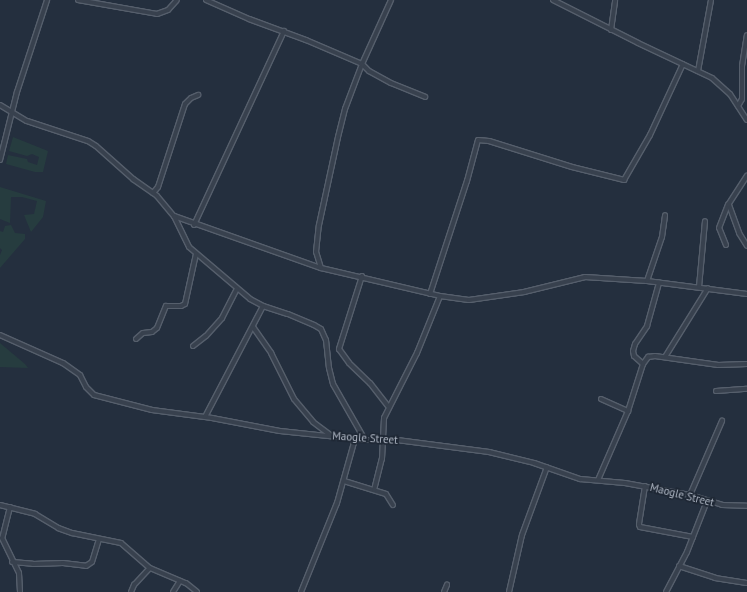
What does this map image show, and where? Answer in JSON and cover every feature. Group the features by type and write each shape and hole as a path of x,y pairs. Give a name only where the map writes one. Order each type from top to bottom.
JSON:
{"street":[{"path":"0,160 17,92 47,0"},
{"path":"78,0 157,14 168,10 178,0"},
{"path":"206,0 249,19 284,31 362,64 369,71 391,83 425,97"},
{"path":"321,268 316,252 323,200 345,110 362,64 391,0"},
{"path":"553,0 611,30 698,71 721,84 747,120"},
{"path":"611,30 615,0"},
{"path":"698,71 711,0"},
{"path":"194,225 284,31"},
{"path":"738,106 742,99 742,66 747,36"},
{"path":"430,294 467,180 478,140 489,141 572,167 624,180 650,135 683,64"},
{"path":"153,193 158,187 186,104 191,98 198,95"},
{"path":"0,105 34,123 88,141 111,158 132,179 153,193 174,216 184,240 196,254 237,289 263,306 288,314 314,325 325,334 329,368 333,384 365,440"},
{"path":"726,245 719,229 728,205 747,176"},
{"path":"728,205 739,233 747,246"},
{"path":"647,281 662,237 666,215"},
{"path":"174,216 194,225 321,268 362,276 440,296 476,300 539,289 585,277 647,281 747,294"},
{"path":"699,287 705,220"},
{"path":"136,339 143,333 152,332 157,328 166,306 181,306 185,304 196,254"},
{"path":"362,276 339,348 349,363 370,383 389,408"},
{"path":"643,364 634,356 633,351 635,344 647,326 659,283"},
{"path":"665,357 704,297 708,288"},
{"path":"193,346 206,336 222,318 237,289"},
{"path":"374,490 384,441 383,422 417,353 440,296"},
{"path":"205,417 263,306"},
{"path":"253,327 271,353 294,399 313,422 330,436"},
{"name":"Maogle Street","path":"0,334 63,363 74,370 90,392 98,397 152,410 205,417 280,431 365,440 397,440 489,452 547,467 580,479 645,486 690,495 707,501 733,507 747,506"},
{"path":"598,480 628,411 643,364 648,356 718,365 747,364"},
{"path":"716,391 747,389"},
{"path":"601,399 628,411"},
{"path":"690,495 722,421"},
{"path":"301,592 323,540 344,481 355,438"},
{"path":"509,592 522,535 547,467"},
{"path":"344,481 386,494 393,505"},
{"path":"645,486 639,525 640,527 693,537"},
{"path":"666,592 693,537 707,501"},
{"path":"0,505 42,517 58,528 124,545 137,559 150,568 180,581 197,592"},
{"path":"10,507 2,538 12,562 20,576 20,592"},
{"path":"12,562 33,564 63,563 86,566 92,562 99,539"},
{"path":"0,550 6,547"},
{"path":"679,566 715,578 747,583"},
{"path":"130,592 134,585 150,568"},
{"path":"173,592 180,581"},
{"path":"444,592 447,584"}],"green space":[{"path":"13,137 48,151 43,172 35,172 6,164 8,155 27,159 28,162 37,165 39,157 32,154 27,156 9,151"},
{"path":"0,187 46,201 43,217 31,232 24,215 34,214 37,201 22,197 11,197 10,223 0,219"},
{"path":"11,225 15,233 25,234 25,239 0,268 0,255 2,250 0,248 0,231 3,232 5,226"},
{"path":"0,343 25,364 28,368 0,367"}]}
